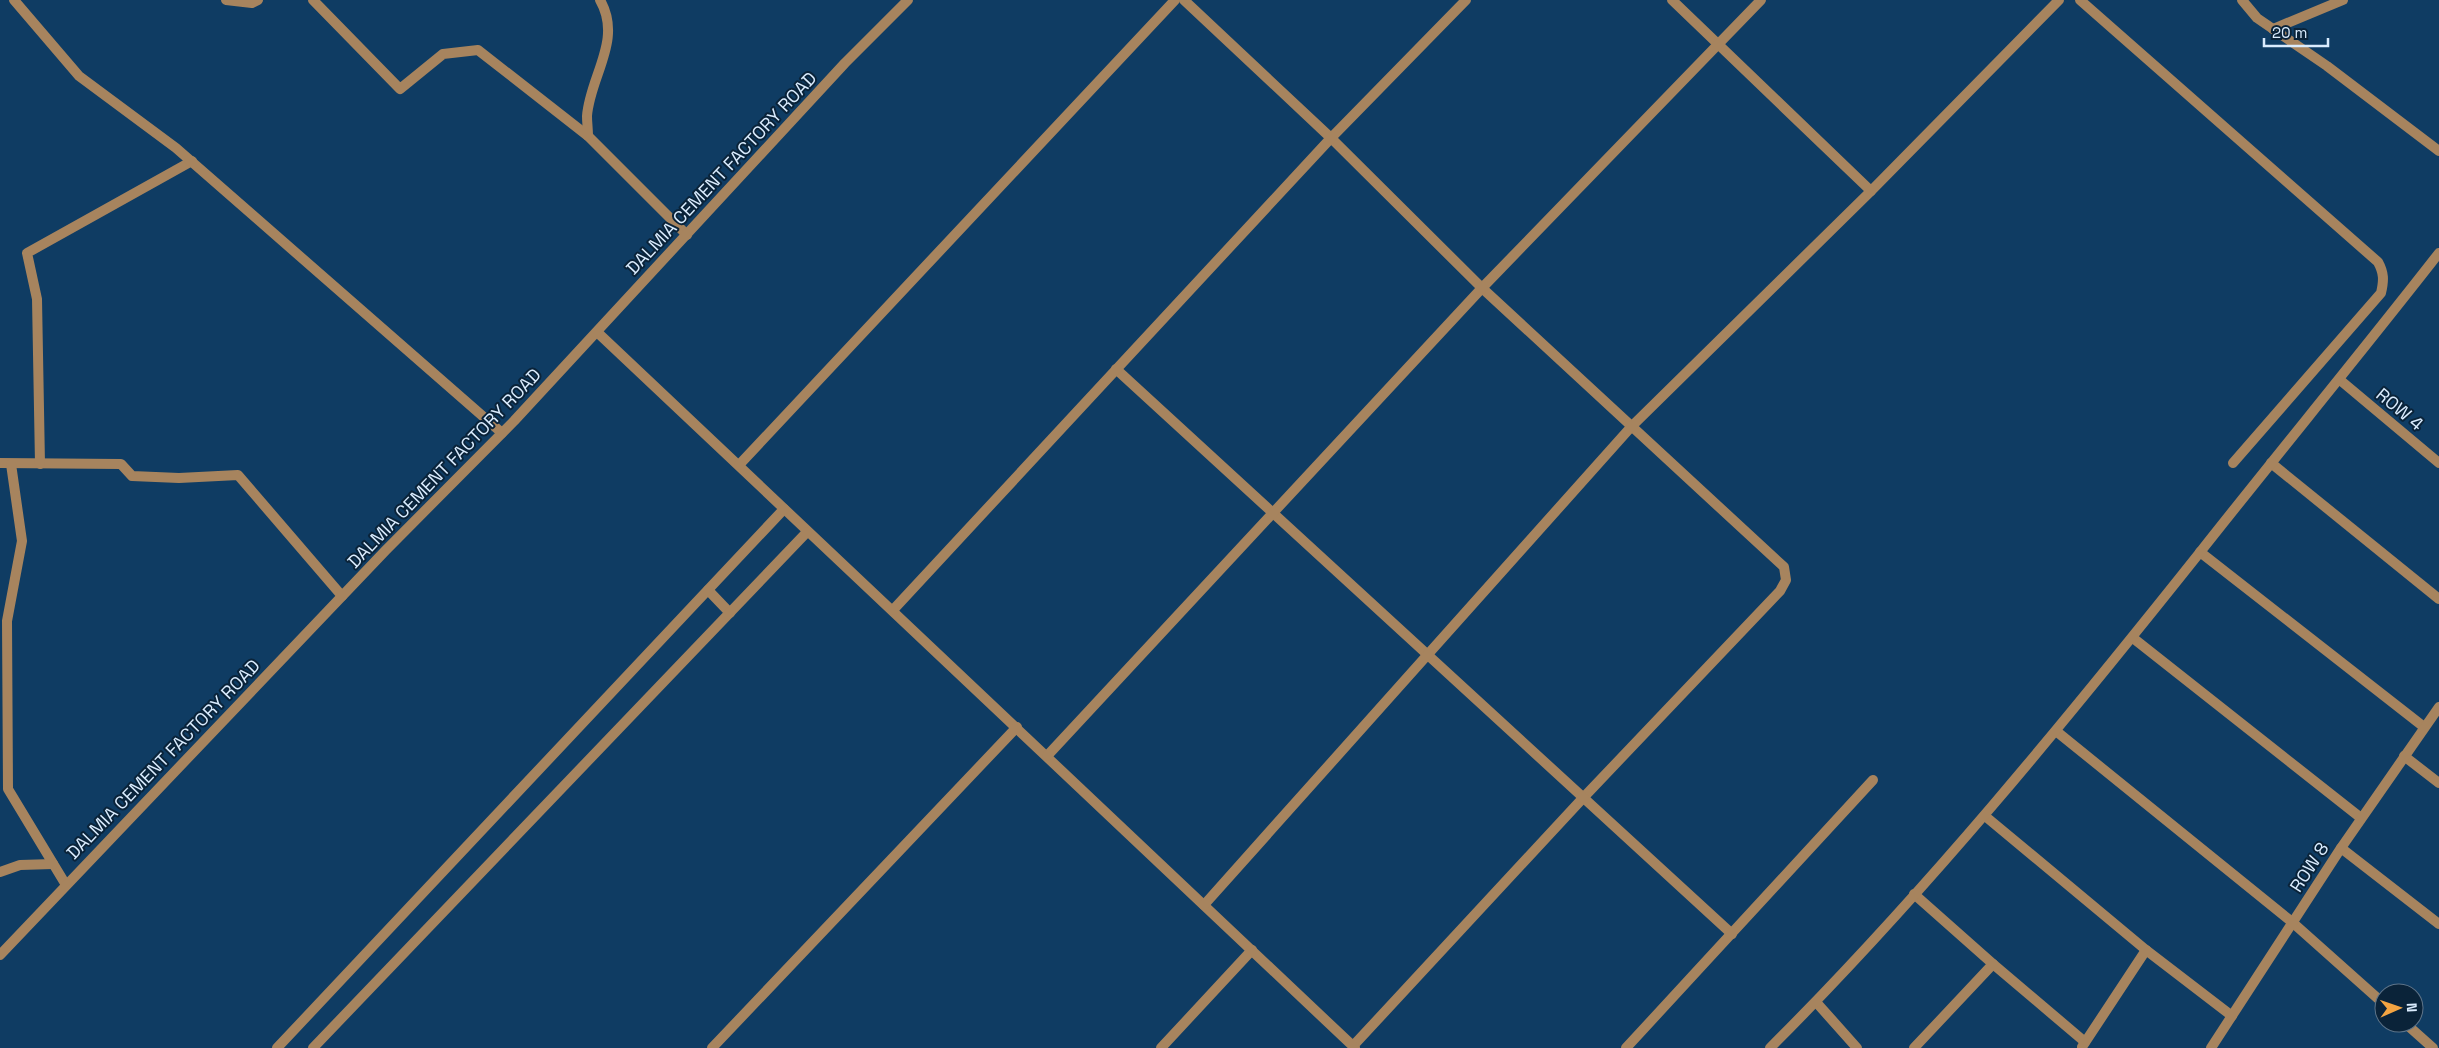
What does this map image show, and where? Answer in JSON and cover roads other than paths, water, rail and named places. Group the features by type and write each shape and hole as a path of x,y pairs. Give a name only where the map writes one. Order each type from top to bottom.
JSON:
{"street":[{"path":"14,0 78,76 192,162 502,432"},
{"path":"226,0 252,3 258,0"},
{"path":"313,0 400,89 443,54 478,50 588,136 686,235"},
{"path":"588,136 587,115 608,43 607,12 600,0"},
{"name":"DALMIA CEMENT FACTORY ROAD","path":"0,955 342,596 502,432 845,63 908,0"},
{"path":"739,465 1175,0"},
{"path":"597,332 1354,1047 1583,798 1780,591 1786,580 1784,567 1482,288 1331,138 1184,0"},
{"path":"893,610 1331,138 1466,0"},
{"path":"1672,0 1871,191"},
{"path":"1047,756 1482,288 1717,43 1761,0"},
{"path":"1204,905 1631,427 1871,191 2058,0"},
{"path":"2080,0 2378,262 2383,272 2384,281 2381,292 2233,463"},
{"path":"2242,0 2257,18 2327,66 2439,151"},
{"path":"2273,29 2343,0"},
{"path":"40,464 37,299 27,253 192,162"},
{"path":"1770,1048 1816,1002 1985,816 2133,638 2271,463 2340,380 2439,253"},
{"path":"1116,369 1732,934"},
{"name":"ROW 4","path":"2340,380 2439,463"},
{"path":"0,463 121,464 132,476 179,478 238,475 342,596"},
{"path":"2271,463 2439,599"},
{"path":"11,464 22,541 7,621 4,789 66,884"},
{"path":"277,1048 784,509"},
{"path":"313,1048 807,532"},
{"path":"2200,552 2424,728"},
{"path":"708,590 730,613"},
{"path":"2133,638 2361,818"},
{"name":"ROW 8","path":"2211,1048 2361,818 2439,707"},
{"path":"712,1048 1017,728"},
{"path":"2056,731 2292,922 2374,995"},
{"path":"2404,756 2439,783"},
{"path":"1626,1048 1873,780"},
{"path":"1985,816 2146,950 2232,1016"},
{"path":"2341,848 2439,924"},
{"path":"0,872 20,865 53,864"},
{"path":"1914,894 2083,1045 2146,950"},
{"path":"1161,1048 1252,950"},
{"path":"1914,1048 1992,964"},
{"path":"1816,1002 1857,1048"},
{"path":"2416,1033 2433,1048"}]}
